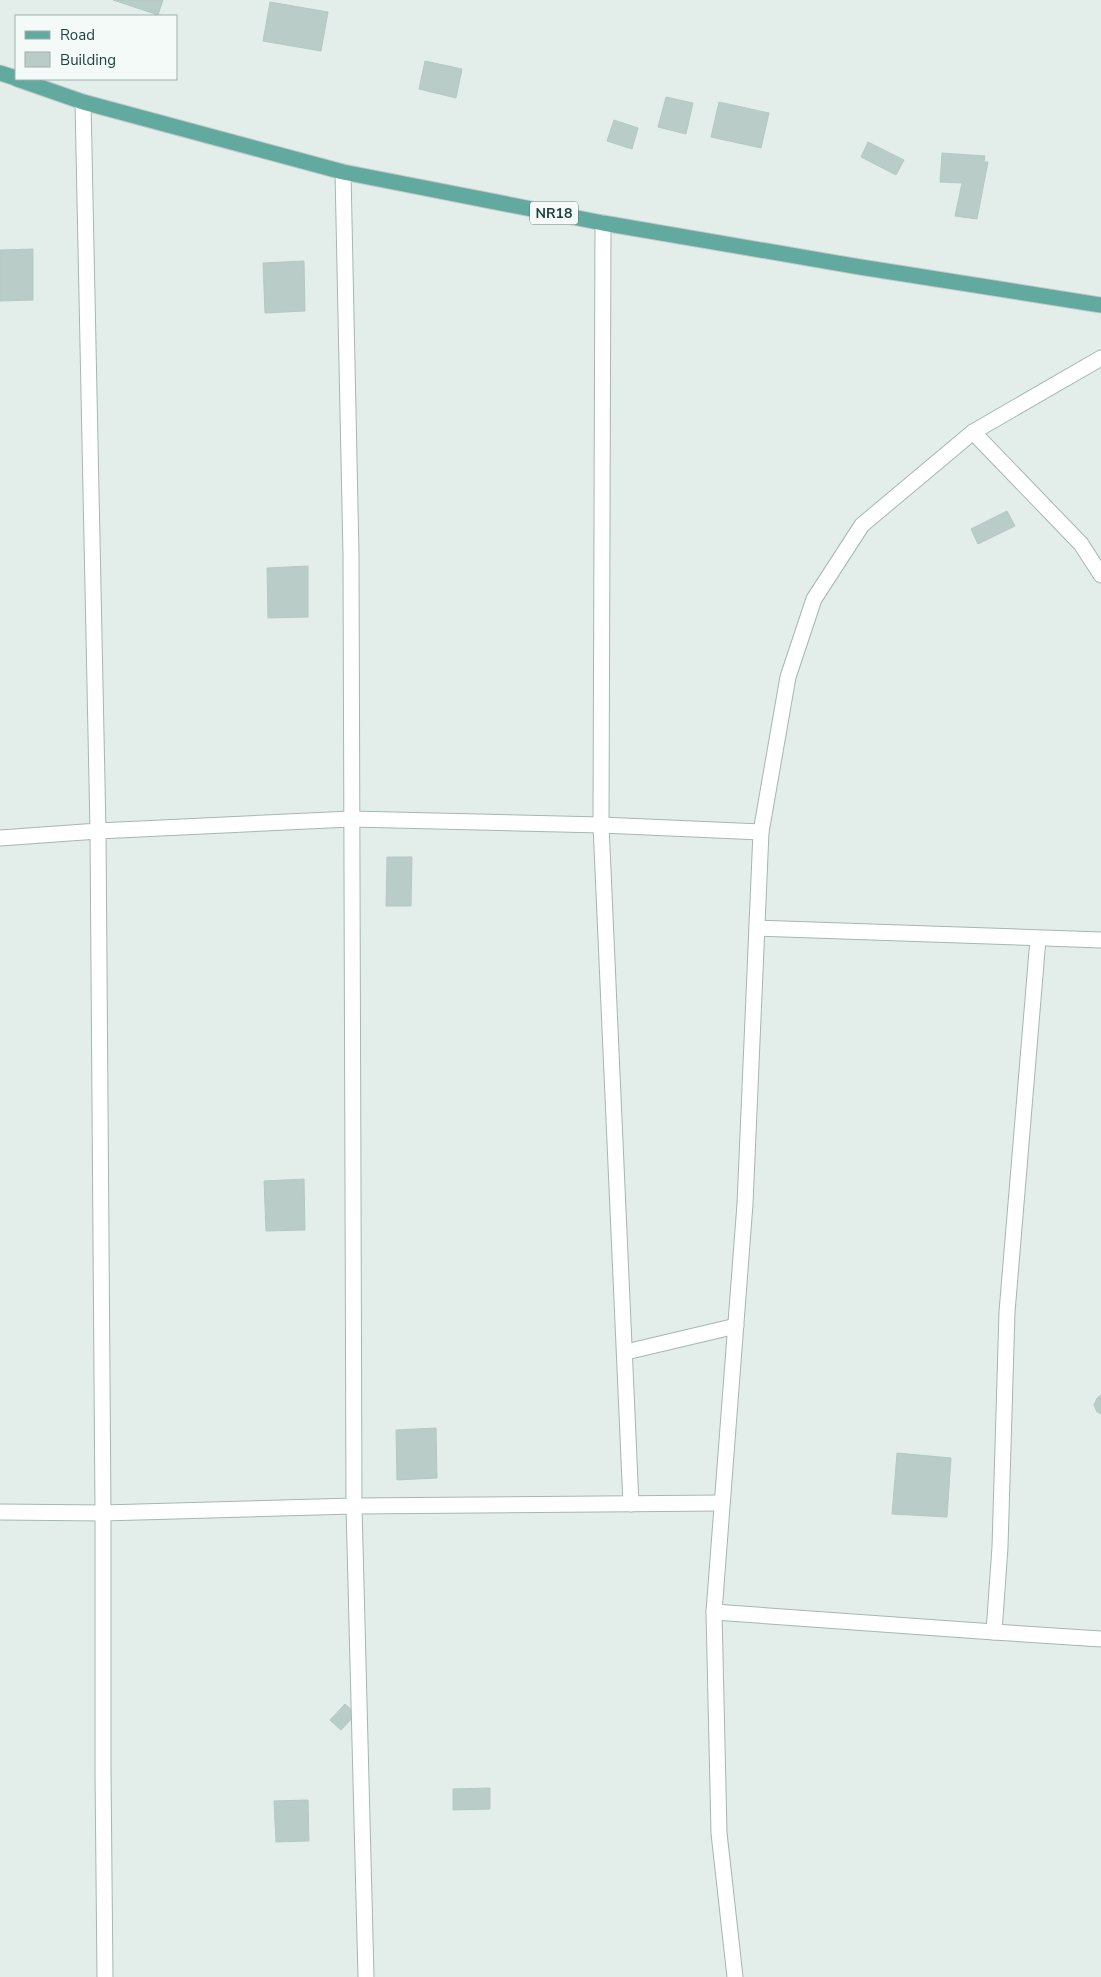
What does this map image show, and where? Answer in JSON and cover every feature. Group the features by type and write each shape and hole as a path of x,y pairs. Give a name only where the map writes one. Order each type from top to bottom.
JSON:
{"main road":[{"name":"NR18","path":"0,72 15,78"},
{"name":"NR18","path":"20,80 83,102 343,172 603,223 860,267 1101,305"}],"street":[{"path":"83,102 98,831 105,1977"},
{"path":"343,172 351,555 354,1506 366,1977"},
{"path":"603,223 601,825 626,1352 631,1504"},
{"path":"735,1977 719,1833 714,1612 744,1204 761,832 788,677 814,599 862,525 973,432 1101,358"},
{"path":"973,432 1081,544 1101,575"},
{"path":"0,838 98,831 351,819 601,825 761,832"},
{"path":"757,928 1101,940"},
{"path":"994,1632 1000,1547 1007,1312 1038,938"},
{"path":"626,1352 736,1326"},
{"path":"0,1512 103,1513 354,1506 722,1503"},
{"path":"714,1612 1101,1639"}],"building":[{"path":"113,0 163,0 158,15"},
{"path":"270,2 328,12 321,51 263,41"},
{"path":"425,61 462,69 456,98 419,89"},
{"path":"666,97 693,103 686,134 658,127"},
{"path":"719,102 769,113 761,148 711,137"},
{"path":"614,120 638,128 632,149 607,141"},
{"path":"868,142 904,160 896,175 861,157"},
{"path":"942,153 985,156 984,162 988,162 977,219 955,216 962,183 940,182"},
{"path":"33,249 33,300 0,301 0,250"},
{"path":"304,261 305,311 265,313 263,263"},
{"path":"1007,511 1015,526 978,544 971,529"},
{"path":"308,566 308,617 268,618 267,568"},
{"path":"387,857 412,857 411,906 386,906"},
{"path":"304,1179 305,1230 266,1231 264,1181"},
{"path":"1101,1395 1101,1414 1097,1412 1094,1405 1097,1398"},
{"path":"436,1428 437,1478 397,1480 396,1430"},
{"path":"897,1453 951,1458 947,1517 892,1514"},
{"path":"345,1704 356,1714 341,1730 330,1720"},
{"path":"490,1788 490,1809 453,1810 453,1789"},
{"path":"308,1800 309,1841 276,1842 274,1801"}]}
